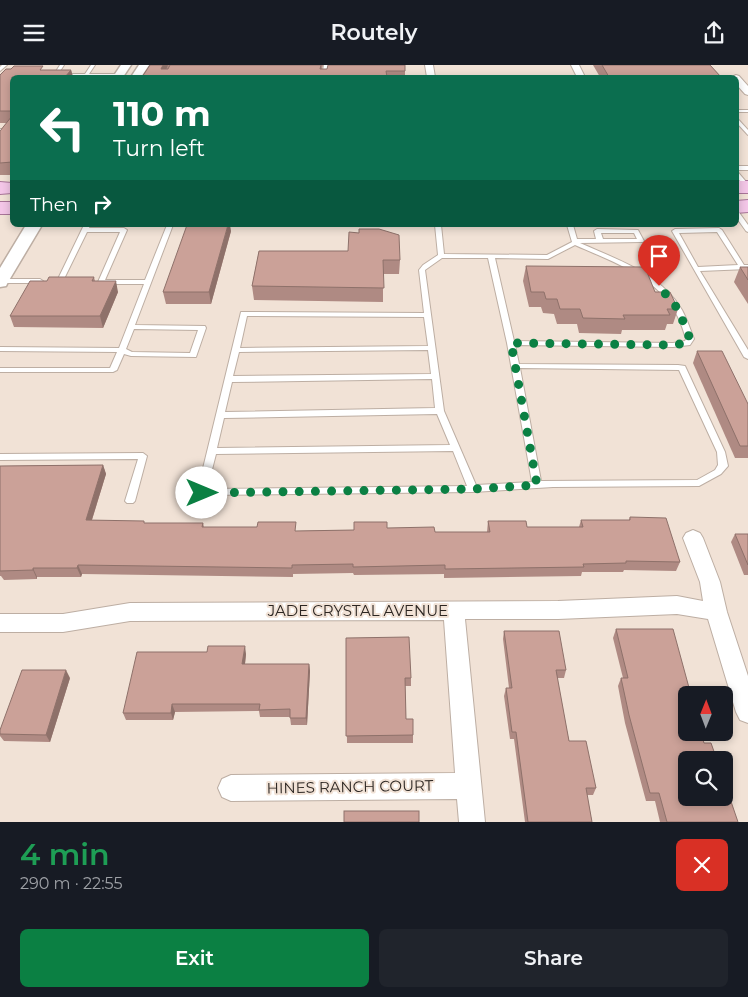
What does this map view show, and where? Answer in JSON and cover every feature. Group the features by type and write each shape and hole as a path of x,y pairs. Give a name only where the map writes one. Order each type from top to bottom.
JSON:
{"street":[{"path":"739,81 748,92"},
{"path":"0,281 33,227"},
{"path":"693,538 710,582 716,613 748,712"},
{"name":"JADE CRYSTAL AVENUE","path":"0,623 63,623 130,612 558,610 677,605 716,613"},
{"path":"454,611 472,822"},
{"name":"HINES RANCH COURT","path":"231,788 468,786"}],"lane":[{"path":"0,70 5,65"},
{"path":"55,75 62,65"},
{"path":"86,75 92,65"},
{"path":"47,75 122,74"},
{"path":"0,75 8,75"},
{"path":"739,122 748,133"},
{"path":"739,175 746,195"},
{"path":"739,214 748,230"},
{"path":"60,281 86,227 124,230 101,282"},
{"path":"0,370 112,370 122,350 169,227"},
{"path":"438,227 441,256"},
{"path":"511,343 673,345 687,343 690,339 678,309 659,286 645,275 575,242 571,227"},
{"path":"473,489 440,411 422,270 441,256 548,257 575,242 641,241 636,231 596,231 600,241"},
{"path":"745,267 719,231 675,231 748,357"},
{"path":"491,257 511,343 537,485"},
{"path":"696,269 745,267"},
{"path":"0,281 68,281"},
{"path":"93,282 148,282"},
{"path":"427,315 244,314 202,493 699,483 718,472 723,466 721,452 682,368 515,366"},
{"path":"0,349 122,350 130,354 193,355 202,328 131,327"},
{"path":"236,350 431,348"},
{"path":"229,379 435,376"},
{"path":"220,415 440,411"},
{"path":"212,451 455,448"},
{"path":"0,457 143,456 130,501"}],"building":[{"path":"150,65 163,65 161,69 168,69 170,65 321,65 320,69 327,69 328,65 405,65 405,71 386,71 387,75 143,75"},
{"path":"602,65 710,65 719,75 608,75"},
{"path":"14,66 43,66 40,70 71,70 67,75 10,75 10,111 0,111 0,75 6,69 11,69"},
{"path":"10,118 10,162 0,163 0,131"},
{"path":"186,227 227,227 209,292 163,292"},
{"path":"359,229 379,229 399,235 400,260 383,260 384,288 252,286 259,251 348,251 349,232 359,233"},
{"path":"526,266 645,267 655,292 670,292 678,309 667,309 670,315 623,315 625,319 583,318 580,309 560,309 557,299 546,299 544,292 531,292"},
{"path":"740,267 748,267 748,280"},
{"path":"49,277 94,277 92,281 116,281 100,316 10,316 30,281 47,281"},
{"path":"697,351 722,351 748,404 748,446 740,446"},
{"path":"103,465 86,520 144,521 144,523 203,523 202,527 257,527 258,522 296,522 295,531 354,530 354,522 387,522 387,528 434,527 435,532 490,532 488,521 526,521 527,527 583,527 581,520 630,520 630,517 666,518 680,562 626,561 626,563 583,564 584,567 445,569 445,565 353,567 353,564 292,565 292,568 78,565 77,568 33,568 33,570 0,571 0,466"},
{"path":"735,534 748,534 748,565"},
{"path":"616,629 673,629 689,686 678,686 678,741 703,741 704,743 711,743 714,751 678,751 678,806 733,806 738,822 667,822 659,793 650,793 621,678 628,678"},
{"path":"504,631 559,631 566,670 556,670 569,741 586,741 596,788 586,788 592,822 528,822 516,732 512,732 506,688 512,688"},
{"path":"409,637 411,678 405,678 406,719 413,719 413,735 346,736 346,638"},
{"path":"208,646 245,646 242,664 309,664 306,718 290,718 290,709 259,710 260,704 172,704 171,713 123,713 137,652 207,652"},
{"path":"22,670 66,670 46,735 0,734"},
{"path":"344,811 419,811 419,822 344,822"}],"route":[{"path":"202,493 473,489 537,485 511,343 673,345 687,343 690,339 678,309 659,286"}]}
